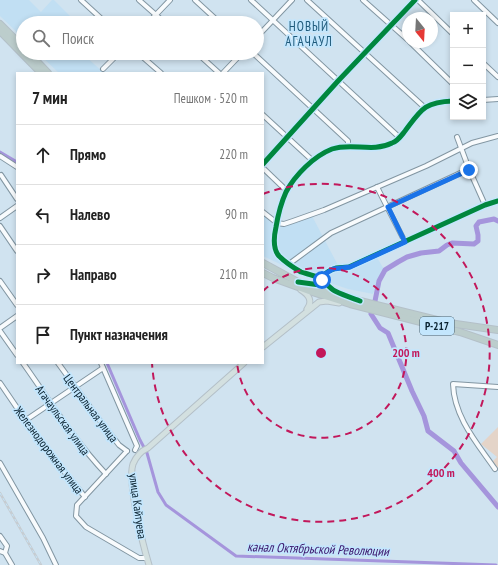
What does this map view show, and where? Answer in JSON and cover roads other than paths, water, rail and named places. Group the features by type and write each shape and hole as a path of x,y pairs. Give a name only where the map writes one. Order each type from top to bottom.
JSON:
{"highway":[{"path":"0,24 16,40"},
{"path":"0,31 16,47"},
{"path":"28,60 40,72"},
{"path":"36,60 47,72"},
{"path":"264,264 296,284 449,323 498,330"},
{"path":"264,273 350,304"},
{"name":"Р-217","path":"350,304 460,332 498,345"}],"main road":[{"path":"296,284 307,293 310,299 310,305 302,315"},
{"path":"264,346 319,302 327,301 350,304"},
{"path":"141,449 243,364"},
{"name":"улица Кайтуева","path":"141,449 133,464 132,481 138,521 148,565"}],"street":[{"path":"81,0 98,16"},
{"path":"139,0 156,15 170,0"},
{"path":"195,0 212,16"},
{"path":"252,0 400,138"},
{"path":"264,31 292,0"},
{"path":"307,0 424,107"},
{"path":"363,0 402,34"},
{"path":"264,163 364,52 415,0"},
{"path":"418,0 450,31"},
{"path":"474,0 498,23"},
{"path":"416,48 450,81"},
{"path":"103,69 112,60"},
{"path":"146,60 160,72"},
{"path":"205,60 218,72"},
{"path":"224,72 235,60"},
{"path":"260,60 348,141 348,147"},
{"path":"486,66 498,77"},
{"path":"486,100 498,99"},
{"path":"360,301 337,292 320,278 301,272 279,255 274,242 276,223 287,191 294,180 313,161 332,150 342,147 377,148 394,142 400,138 424,107 433,103 450,102"},
{"path":"264,116 313,161"},
{"path":"264,213 276,223 284,224 377,187 461,150 472,143 498,136"},
{"path":"457,137 469,170 485,205"},
{"path":"0,156 16,166"},
{"path":"264,169 287,191"},
{"path":"289,264 331,233 469,170"},
{"path":"1,175 16,198"},
{"path":"377,187 405,242"},
{"path":"296,284 320,285 325,274 333,269 350,267 485,205 498,201"},
{"path":"0,218 16,207"},
{"path":"0,226 16,250"},
{"path":"0,281 16,304"},
{"path":"16,317 0,329 16,353"},
{"name":"Агачаульская улица","path":"23,364 87,454 106,474"},
{"name":"Центральная улица","path":"59,364 119,445 127,451"},
{"path":"101,364 141,449 127,451 77,505 76,516 86,527 139,558 147,558"},
{"path":"26,420 50,402 103,368"},
{"name":"Железнодорожная улица","path":"0,383 53,458 85,497"},
{"path":"495,469 459,414 453,396 453,384 498,387"},
{"path":"0,463 43,538 56,565"},
{"path":"0,536 7,546 5,553"},
{"path":"0,551 5,553 12,565"}],"waterway":[{"name":"канал Октябрьской Революции","path":"0,152 16,161"},
{"path":"375,301 379,281 385,270 407,257 421,253 439,251 452,243 474,244 478,241 476,226 479,222 494,219 498,221"},
{"path":"371,314 380,328 388,333 424,416 428,431 454,451 461,463 498,507"},
{"name":"канал Октябрьской Революции","path":"107,364 147,453 158,492 166,505 236,556 496,565"}],"railway":[{"path":"0,493 41,565"}],"district":[{"name":"НОВЫЙ АГАЧАУЛ","path":"309,34"}]}
